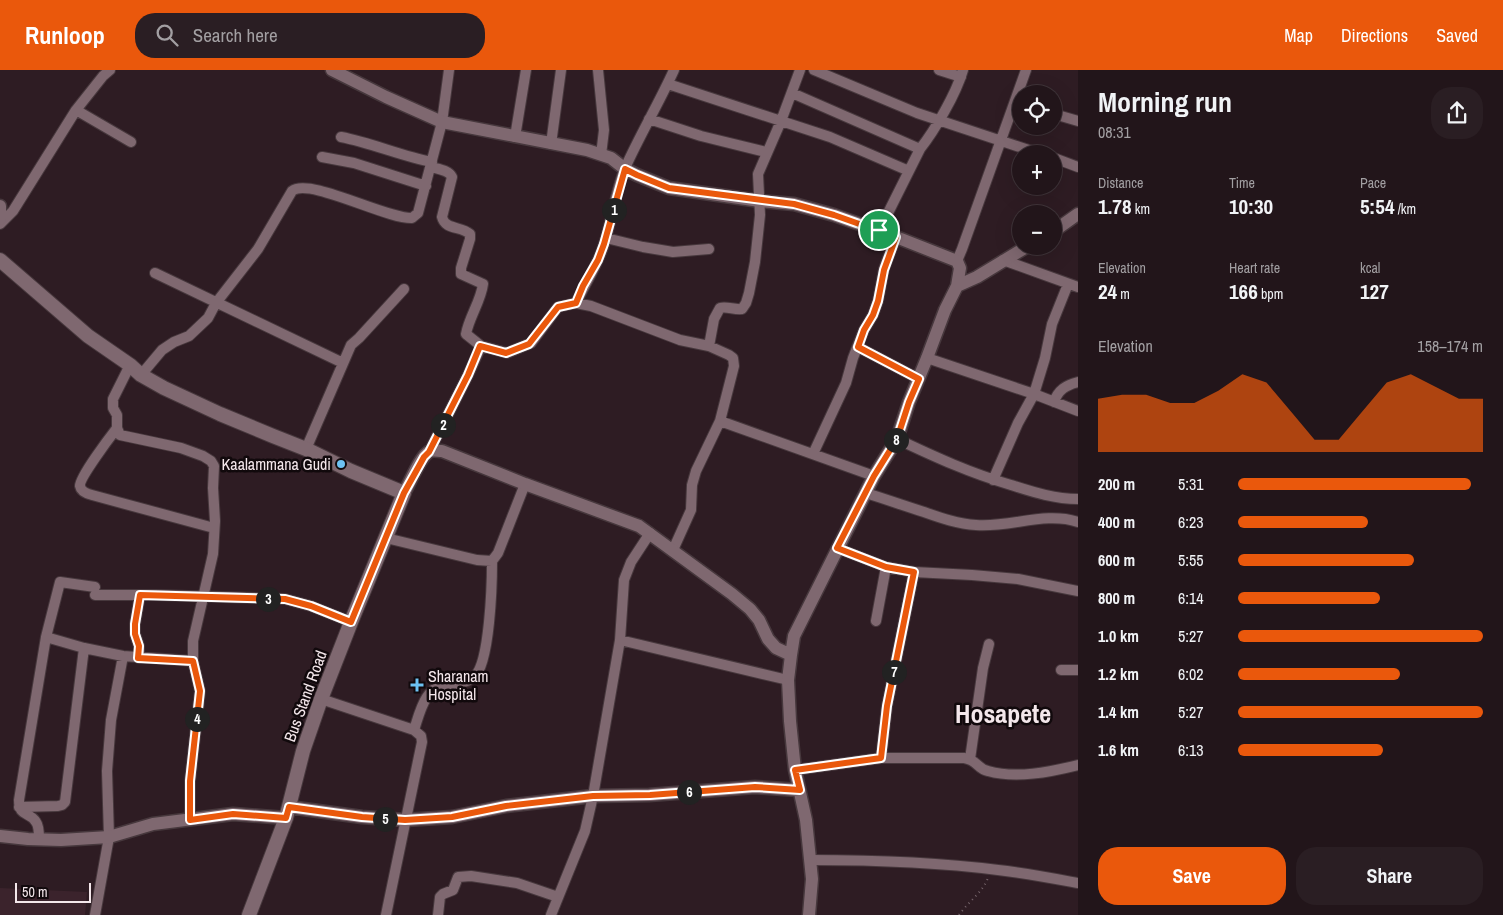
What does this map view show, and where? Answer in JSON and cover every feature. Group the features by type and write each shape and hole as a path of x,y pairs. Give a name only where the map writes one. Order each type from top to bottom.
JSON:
{"main road":[{"path":"0,260 88,336 130,365 141,375 212,410 306,449 351,471 404,493"},
{"name":"Bus Stand Road","path":"249,915 288,812 303,751 321,699 404,493"}],"street":[{"path":"0,224 13,211 76,110 110,70"},
{"path":"332,70 442,122 587,150 611,158 625,169 669,188 794,204 879,230 957,261 960,268 957,286 945,310 909,402 897,439 874,476 794,636 788,680 790,721 795,770 806,820 812,879 809,915"},
{"path":"141,375 162,350 174,342 189,336 208,318 216,303 258,249 292,191 295,189 304,188 334,194 394,216 412,218 418,212 432,165 442,122 449,70"},
{"path":"515,137 526,70"},
{"path":"551,144 561,70"},
{"path":"598,70 604,130 601,155"},
{"path":"576,303 583,286 598,260 625,169 674,70"},
{"path":"709,346 714,319 720,308 742,309 746,303 752,282 760,216 758,174 792,94 800,70"},
{"path":"814,70 917,113 1015,145"},
{"path":"879,230 920,149 928,140 939,120 962,73 939,70"},
{"path":"1022,85 1026,70"},
{"path":"668,84 840,141 909,171"},
{"path":"792,94 920,149"},
{"path":"76,110 131,142"},
{"path":"957,261 1000,140 1012,115"},
{"path":"1062,116 1078,121"},
{"path":"649,119 701,136 766,152"},
{"path":"341,137 358,140 414,158 451,174 452,177 442,217 443,223 446,226 466,231 470,234 460,268 461,274 483,284 466,334 480,346 506,353 529,344 558,307 576,303 612,313 648,329 680,340 709,346 732,358 734,366 720,421 696,472 692,485 691,510 673,550"},
{"path":"322,157 354,163 426,186"},
{"path":"1062,161 1078,167"},
{"path":"0,206 0,219"},
{"path":"1062,225 1078,214"},
{"path":"813,454 846,383 864,330 873,315 878,301 884,270 896,237"},
{"path":"606,238 673,252 709,249"},
{"path":"957,286 977,277 1012,255"},
{"path":"993,480 1018,423 1034,394 1045,358 1052,324 1073,286 1003,260"},
{"path":"156,274 343,363"},
{"path":"306,449 351,345 404,290"},
{"path":"404,493 424,457 429,452 468,375 480,346"},
{"path":"858,347 919,379"},
{"path":"927,358 1034,394 1078,412"},
{"path":"130,365 112,399 113,408 118,418 118,432 122,436 181,448 203,456 211,461 214,466 213,554 193,641 193,661 200,691 190,781 190,820"},
{"path":"1054,402 1063,387 1078,382"},
{"path":"720,421 874,476"},
{"path":"117,428 100,450 85,475 80,484 82,490 92,495 214,528"},
{"path":"897,439 943,461 993,480 1044,496 1078,498"},
{"path":"429,452 435,450 442,451 639,526 750,609 759,620 768,639 776,648 791,655"},
{"path":"414,730 424,702 430,693 440,686 465,682 475,677 483,661 492,603 492,561 498,553 525,484"},
{"path":"866,493 954,522 977,526 1007,524 1053,517 1078,522"},
{"path":"551,915 585,831 593,796 620,640 624,580 631,562 650,534"},
{"path":"386,538 477,560 492,561"},
{"path":"837,548 886,567 914,572 1018,579 1078,591"},
{"path":"876,621 886,567"},
{"path":"881,758 887,706 914,572"},
{"path":"39,839 36,820 25,815 19,807 46,637 60,582 95,591 140,595 285,599 311,606 351,622"},
{"path":"138,658 139,646 135,634 135,624 140,595"},
{"path":"46,637 84,648 123,656 193,661"},
{"path":"620,640 788,680"},
{"path":"970,759 983,668 989,644"},
{"path":"19,807 58,806 65,802 84,648"},
{"path":"95,915 109,837 107,771 111,720 123,656"},
{"path":"1061,670 1078,670"},
{"path":"321,699 414,730 420,736 422,742 386,915"},
{"path":"795,770 881,758 970,759 985,771 1000,773 1033,774 1078,765"},
{"path":"0,836 61,840 109,837 153,824 233,814 288,812 405,820 452,817 506,806 593,796 650,795 755,787 800,790"},
{"path":"810,860 870,860 933,864 990,869 1078,882"},
{"path":"438,915 440,896 454,890 458,877 463,876 517,883 558,897"}],"path":[{"path":"959,915 967,904 981,891 988,880 990,869"}],"shaded area":[{"path":"0,888 87,892 85,915 0,915"}],"place":[{"name":"Kaalammana Gudi","path":"341,464"},
{"name":"Sharanam Hospital","path":"417,685"}],"district":[{"name":"Hosapete","path":"1003,713"}],"route":[{"path":"625,169 669,188 794,204 879,230 896,237 884,270 878,301 858,347 919,379 897,439 874,476 837,548 886,567 914,572 887,706 881,758 795,770 800,790 755,787 650,795 593,796 506,806 452,817 405,820 362,817 289,807 286,818 233,814 190,820 190,781 200,691 193,661 138,658 139,646 135,634 135,624 140,595 285,599 311,606 351,622 404,493 424,457 429,452 468,375 480,346 506,353 529,344 558,307 576,303 604,244 625,169"}]}
